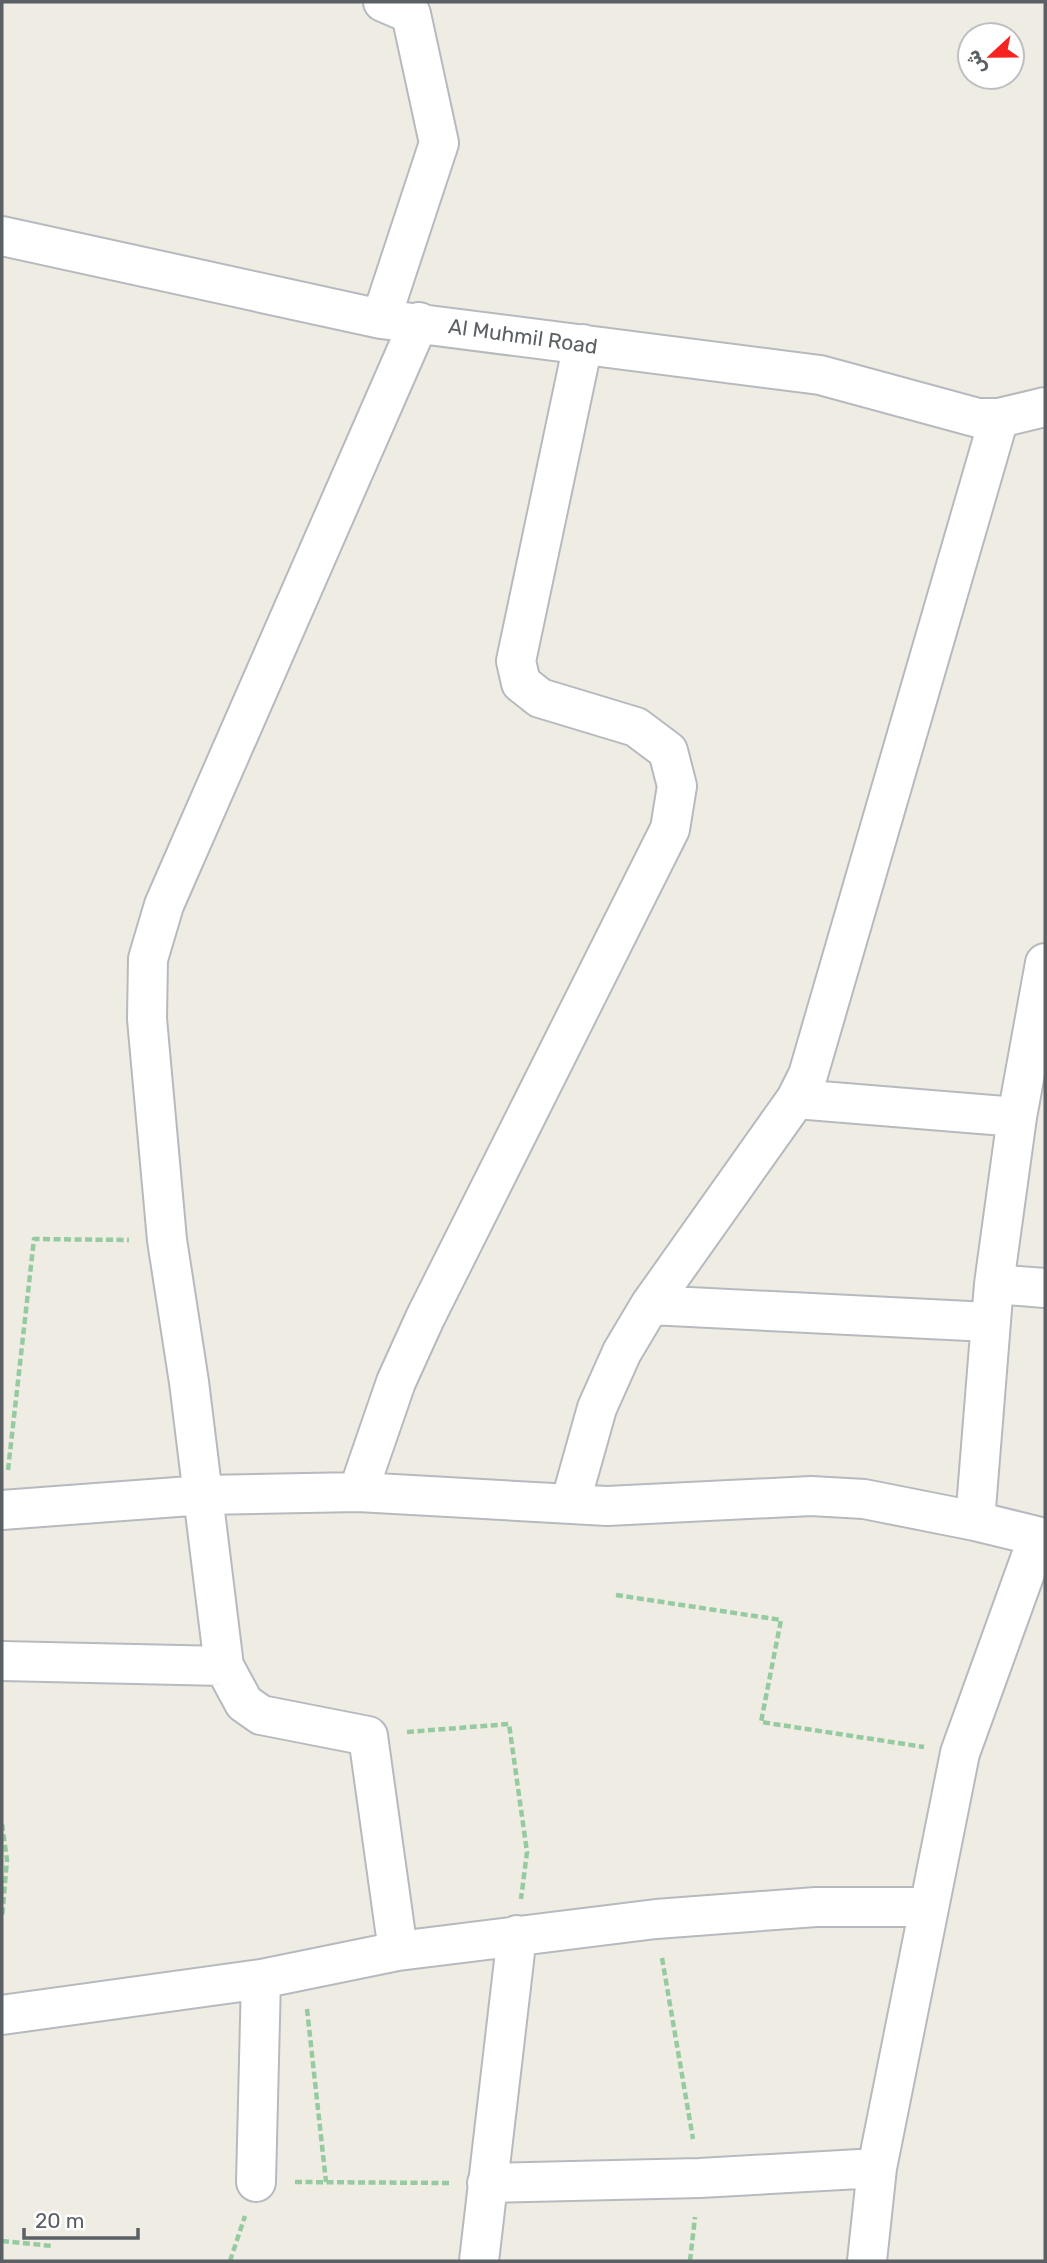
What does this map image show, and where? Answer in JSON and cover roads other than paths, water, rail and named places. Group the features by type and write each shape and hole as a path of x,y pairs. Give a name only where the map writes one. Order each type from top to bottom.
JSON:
{"street":[{"path":"382,319 439,143 411,14 383,2"},
{"name":"Al Muhmil Road","path":"2,236 382,319 820,376 978,418 999,418 1045,407"},
{"path":"398,1951 368,1736 261,1715 244,1703 224,1666 204,1495 167,1240 147,1019 148,959 164,905 419,322"},
{"path":"358,1492 396,1382 425,1318 670,829 677,786 668,751 636,727 540,698 521,683 516,661 583,344"},
{"path":"570,1504 597,1408 622,1352 650,1305 796,1099 808,1075 999,418"},
{"path":"975,1521 989,1322 1017,1117 1045,963"},
{"path":"796,1099 1017,1117"},
{"path":"994,1284 1045,1288"},
{"path":"650,1305 989,1322"},
{"path":"3,1509 204,1495 358,1492 607,1506 811,1496 864,1499 1042,1537 960,1753 877,2168 867,2261"},
{"path":"2,1661 224,1666"},
{"path":"2,2015 261,1979 398,1951 656,1919 816,1907 928,1907"},
{"path":"479,2261 517,1936"},
{"path":"256,2182 261,1979"},
{"path":"487,2183 700,2178 877,2168"}]}
